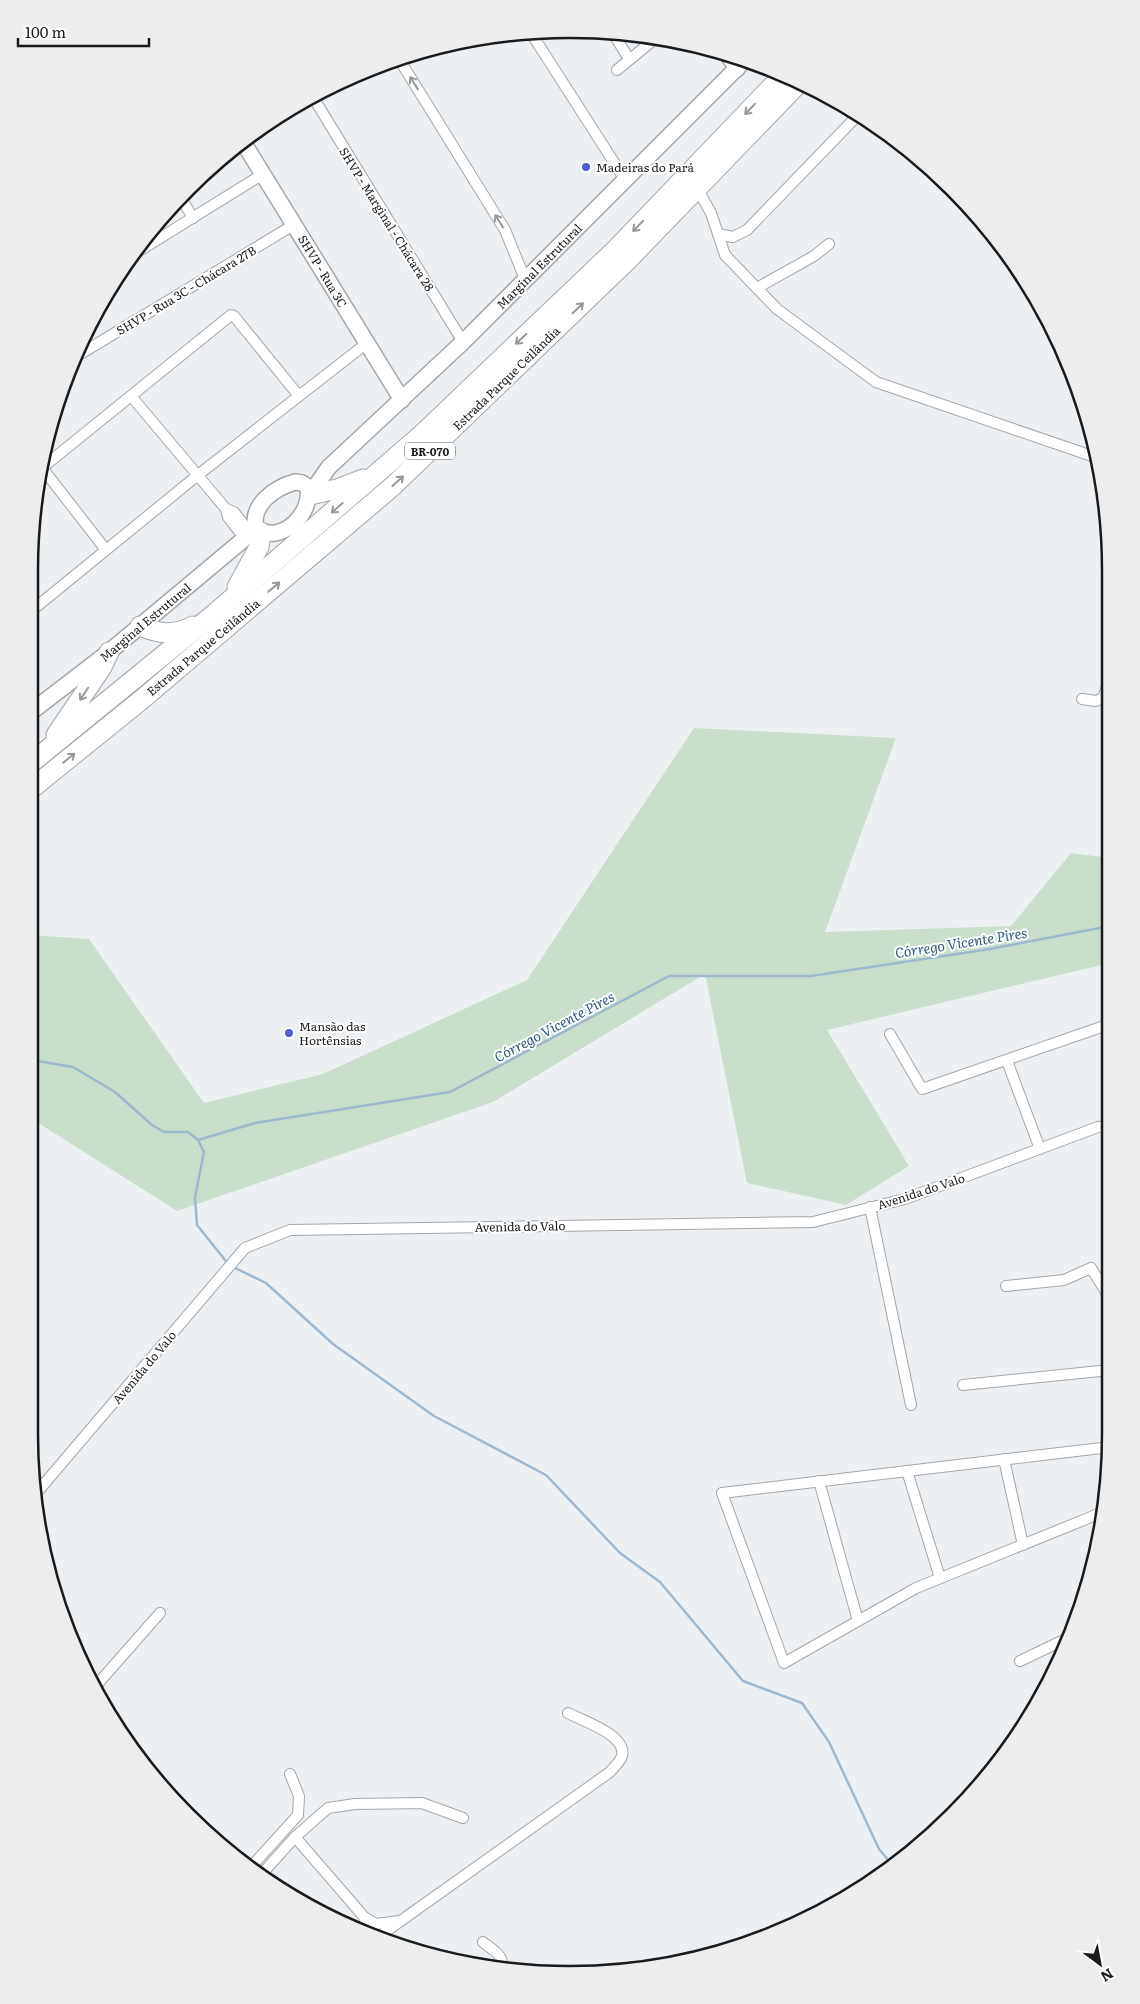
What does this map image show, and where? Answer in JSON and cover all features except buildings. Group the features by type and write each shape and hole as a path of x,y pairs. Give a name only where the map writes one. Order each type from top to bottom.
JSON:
{"highway":[{"name":"Estrada Parque Ceilândia","path":"38,758 220,609 420,436 615,250 778,80"},
{"name":"Estrada Parque Ceilândia","path":"38,783 148,694 393,486 627,261 795,87"},
{"path":"307,491 337,489 378,472"},
{"path":"140,626 160,635 183,631 220,609 253,561 259,547 253,533"},
{"path":"38,758 102,667 109,652"}],"main road":[{"name":"Marginal Estrutural","path":"38,707 109,652 253,533 256,513 270,494 288,484 307,491 463,342 522,272 626,181 739,66"},
{"name":"SHVP - Rua 3C","path":"247,148 402,400"},
{"path":"253,533 275,532 295,522 304,512 307,491"}],"street":[{"path":"535,39 626,181"},
{"path":"617,40 629,59"},
{"path":"617,70 649,44"},
{"path":"403,65 505,230 522,272"},
{"name":"SHVP - Marginal - Chácara 28","path":"316,102 463,342"},
{"path":"718,234 733,237 748,230 854,120"},
{"path":"149,245 263,174"},
{"path":"697,188 711,213 726,255 777,309 876,382 1089,454"},
{"path":"184,203 193,218"},
{"name":"SHVP - Rua 3C - Chácara 27B","path":"84,352 295,224"},
{"path":"757,288 814,256 829,244"},
{"path":"49,463 228,317 233,315 299,396"},
{"path":"38,605 198,475 367,343"},
{"path":"131,396 226,510 234,512 253,533"},
{"path":"47,473 106,550"},
{"path":"1082,699 1096,701 1102,698"},
{"path":"890,1034 922,1089 1008,1061 1102,1027"},
{"path":"1008,1061 1040,1149"},
{"name":"Avenida do Valo","path":"41,1488 245,1248 290,1230 813,1222 905,1199 1102,1127"},
{"path":"870,1208 911,1405"},
{"path":"1006,1286 1064,1280 1091,1268 1102,1285"},
{"path":"963,1385 1102,1371"},
{"path":"1096,1515 916,1588 784,1663 722,1493 1102,1448"},
{"path":"1004,1459 1023,1545"},
{"path":"908,1471 940,1578"},
{"path":"819,1481 858,1621"},
{"path":"99,1682 160,1612"},
{"path":"1020,1660 1060,1641"},
{"path":"384,1933 610,1772 622,1758 622,1749 614,1736 568,1713"},
{"path":"255,1863 298,1815 299,1796 290,1774"},
{"path":"265,1870 295,1837 328,1808 354,1804 422,1803 464,1818"},
{"path":"295,1837 365,1918 376,1924 400,1921"},
{"path":"365,1918 366,1926"},
{"path":"483,1942 497,1953 502,1962"}],"green space":[{"path":"694,728 896,738 825,932 1011,926 1071,853 1102,857 1102,965 827,1030 909,1166 846,1205 747,1183 705,974 493,1102 177,1211 38,1123 38,935 89,939 204,1103 323,1074 527,980"}],"waterway":[{"name":"Córrego Vicente Pires","path":"198,1140 255,1123 450,1092 669,976 811,976 990,949 1102,928"},
{"name":"Córrego Vicente Pires","path":"38,1061 73,1067 115,1092 152,1125 164,1132 188,1132 198,1140 204,1152 195,1197 197,1225 229,1265"},
{"path":"233,1267 266,1283 333,1344 434,1416 546,1475 620,1553 660,1582 743,1681 802,1703 829,1742 879,1849 888,1860"}],"place":[{"name":"Madeiras do Pará","path":"586,167"},
{"name":"Mansão das Hortênsias","path":"289,1033"}]}
